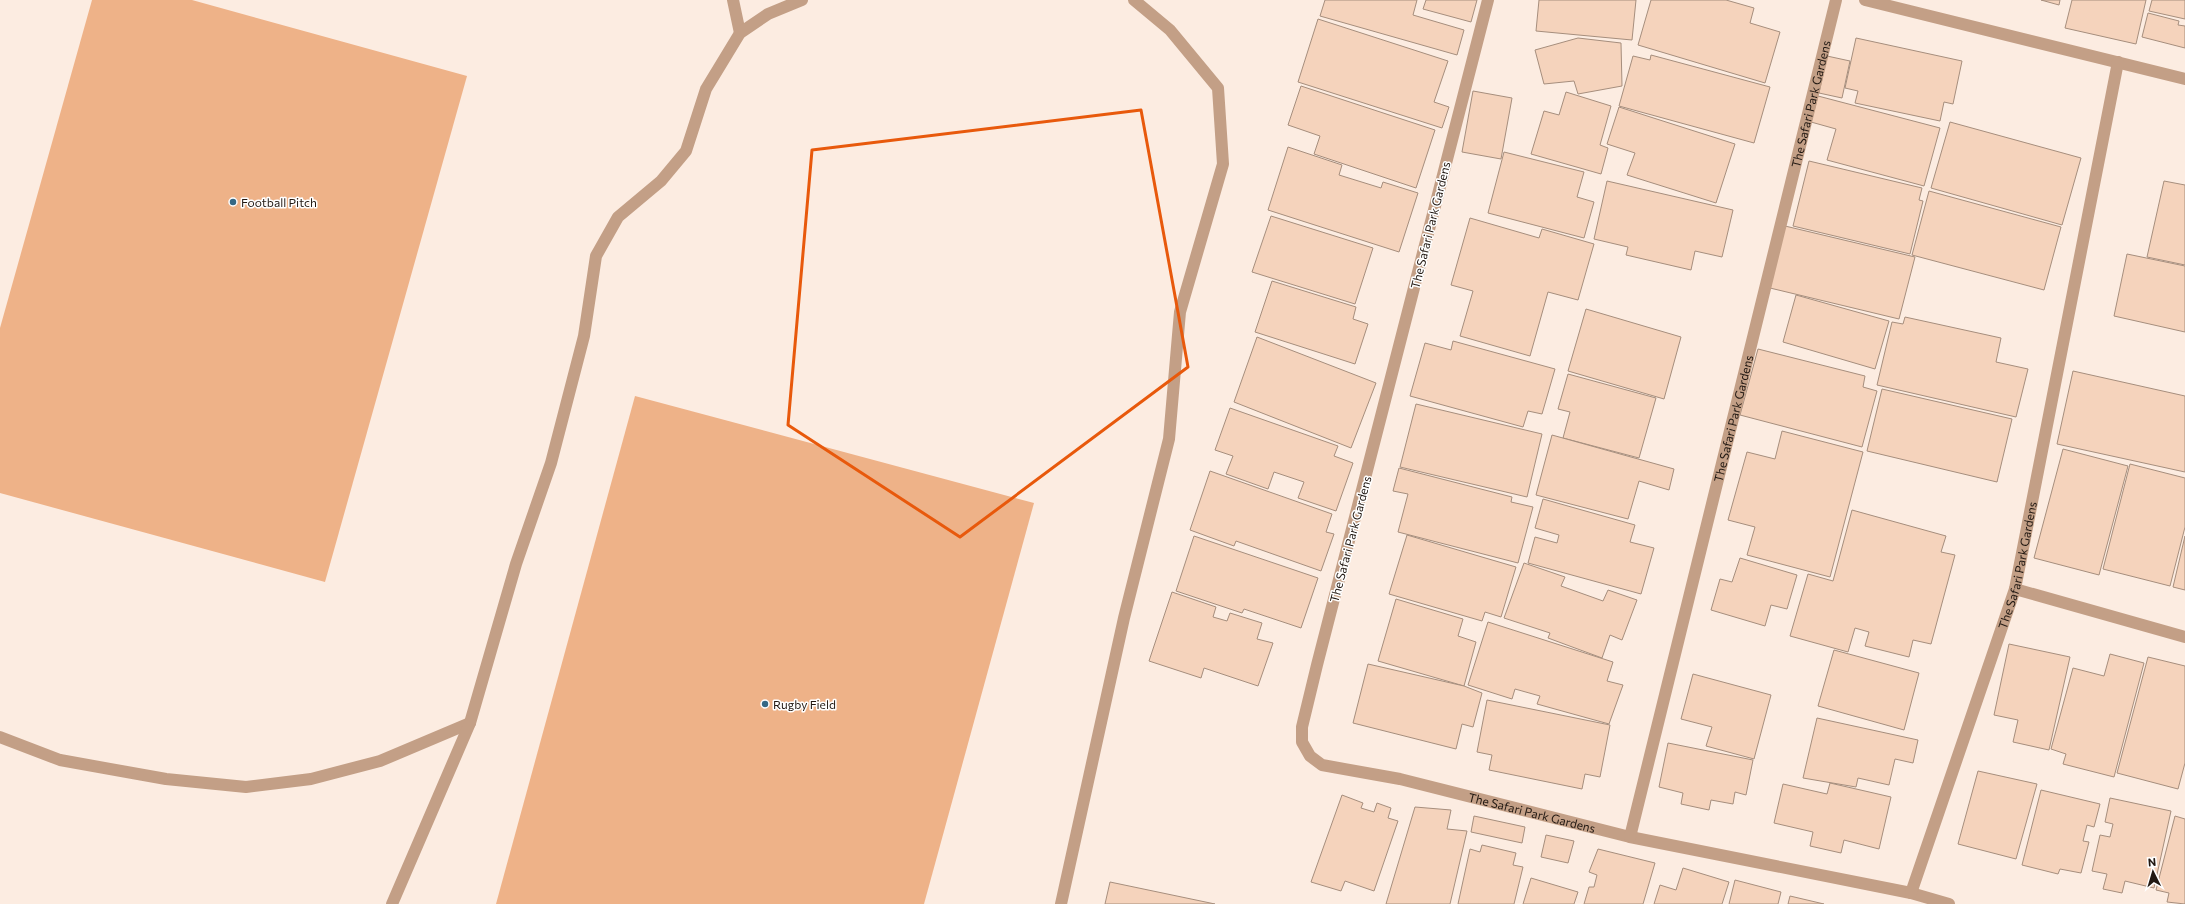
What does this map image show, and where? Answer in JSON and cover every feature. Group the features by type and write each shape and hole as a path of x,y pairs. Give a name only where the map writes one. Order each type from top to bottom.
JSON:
{"street":[{"path":"733,0 740,33"},
{"path":"392,904 470,723 516,564 551,463 584,336 596,256 618,217 660,181 686,151 706,89 740,33 768,14 802,0"},
{"path":"1061,904 1124,618 1169,439 1180,312 1223,164 1218,88 1170,30 1134,0"},
{"name":"The Safari Park Gardens","path":"1488,0 1317,665 1302,727 1302,742 1310,756 1322,765 1400,779 1630,837 1911,893 1949,904"},
{"name":"The Safari Park Gardens","path":"1630,837 1836,0"},
{"path":"1864,0 2185,79"},
{"name":"The Safari Park Gardens","path":"1911,893 2015,589 2118,62"},
{"path":"2015,589 2185,637"},
{"path":"0,738 60,760 166,779 246,787 311,779 380,761 470,723"}],"highlighted area":[{"path":"1141,110 1188,367 960,537 788,425 812,150"}],"shaded area":[{"name":"Football Pitch","path":"92,0 192,0 467,76 325,582 0,493 0,328"},
{"name":"Rugby Field","path":"635,396 1034,503 924,904 496,904"}],"building":[{"path":"1325,0 1417,0 1413,15 1464,30 1457,55 1320,16"},
{"path":"1426,0 1477,0 1471,22 1423,9"},
{"path":"1539,0 1636,0 1632,40 1536,31"},
{"path":"1651,0 1726,0 1754,8 1750,23 1780,32 1765,83 1638,45"},
{"path":"2041,0 2060,0 2059,5"},
{"path":"2072,0 2146,0 2136,44 2065,28"},
{"path":"2152,0 2185,0 2185,19 2149,11"},
{"path":"2148,13 2179,21 2178,25 2185,26 2185,48 2142,37"},
{"path":"1318,19 1448,61 1434,102 1449,107 1442,128 1298,82"},
{"path":"1578,38 1621,43 1622,86 1578,94 1574,81 1544,84 1535,50"},
{"path":"1856,38 1962,61 1953,104 1944,102 1940,121 1855,103 1858,91 1845,88"},
{"path":"1651,55 1770,87 1754,143 1619,106 1633,56 1650,60"},
{"path":"1827,56 1850,61 1842,98 1819,93"},
{"path":"1301,86 1435,130 1416,188 1314,154 1320,136 1288,125"},
{"path":"1473,91 1512,98 1501,159 1462,152"},
{"path":"1566,92 1611,106 1600,145 1608,148 1601,174 1531,154 1544,111 1559,115"},
{"path":"1818,96 1940,128 1924,186 1827,160 1836,129 1811,122"},
{"path":"1619,107 1735,144 1716,203 1627,175 1635,153 1607,144"},
{"path":"1950,122 2081,158 2062,225 1931,188"},
{"path":"1288,147 1342,165 1339,175 1381,188 1383,182 1418,193 1399,252 1268,210"},
{"path":"1504,152 1584,172 1577,197 1594,202 1584,238 1488,213"},
{"path":"1809,161 1922,188 1919,200 1923,201 1910,254 1793,226"},
{"path":"1607,181 1733,210 1722,257 1695,251 1691,270 1626,255 1628,247 1594,239"},
{"path":"2164,181 2185,185 2185,265 2147,257"},
{"path":"1929,191 2061,227 2044,290 1912,255"},
{"path":"1271,216 1373,248 1355,304 1252,272"},
{"path":"1470,218 1539,238 1542,229 1594,244 1578,300 1548,292 1530,356 1460,336 1473,291 1451,285"},
{"path":"1785,226 1915,257 1899,319 1770,288"},
{"path":"2127,254 2185,266 2185,332 2114,316"},
{"path":"1272,281 1356,307 1353,319 1368,324 1355,364 1255,332"},
{"path":"1796,295 1889,321 1875,369 1783,342"},
{"path":"1586,309 1681,337 1664,399 1568,371"},
{"path":"1905,317 2001,338 1996,362 2028,369 2016,417 1877,385 1892,322 1903,324"},
{"path":"1257,337 1376,383 1351,448 1234,402"},
{"path":"1453,341 1555,369 1542,414 1528,411 1523,427 1410,396 1425,343 1451,350"},
{"path":"1758,349 1865,376 1863,387 1877,391 1862,447 1740,415"},
{"path":"2073,371 2185,396 2185,472 2057,444"},
{"path":"1568,374 1656,398 1639,458 1563,438 1570,412 1558,409"},
{"path":"1882,389 2012,419 1997,482 1867,451"},
{"path":"1416,404 1542,434 1527,497 1400,467"},
{"path":"1230,408 1338,446 1334,456 1353,463 1336,511 1298,498 1304,482 1274,472 1268,489 1226,474 1233,456 1215,450"},
{"path":"1782,431 1863,452 1830,577 1747,555 1755,527 1728,520 1747,452 1775,459"},
{"path":"1552,435 1674,469 1669,490 1639,481 1628,519 1536,495"},
{"path":"2063,449 2128,466 2099,575 2034,558"},
{"path":"2130,464 2185,478 2185,527 2170,586 2103,569"},
{"path":"1399,468 1512,497 1511,502 1533,507 1518,563 1398,532 1408,494 1393,491"},
{"path":"1210,471 1332,514 1326,532 1334,534 1321,571 1236,541 1234,546 1190,530"},
{"path":"1543,499 1635,525 1630,542 1654,548 1641,594 1528,563 1535,537 1557,543 1559,535 1535,528"},
{"path":"1852,510 1946,536 1941,552 1955,555 1931,644 1913,640 1909,657 1865,646 1869,632 1855,628 1848,652 1790,636 1808,574 1833,581"},
{"path":"1407,535 1516,567 1501,617 1485,612 1482,621 1389,594"},
{"path":"1194,536 1318,578 1301,628 1244,609 1242,613 1176,591"},
{"path":"2185,536 2185,590 2173,587"},
{"path":"1740,558 1797,575 1787,609 1771,605 1765,626 1711,610 1720,579 1732,582"},
{"path":"1524,563 1565,577 1561,586 1603,601 1608,590 1637,600 1622,640 1610,635 1602,658 1548,638 1550,633 1504,618"},
{"path":"1172,592 1216,607 1213,617 1227,621 1230,613 1262,623 1257,639 1273,643 1258,686 1204,668 1201,678 1149,661"},
{"path":"1396,599 1463,619 1458,636 1476,642 1464,686 1378,661"},
{"path":"1488,622 1613,662 1607,681 1623,685 1609,724 1537,704 1540,696 1515,689 1512,699 1468,685"},
{"path":"2009,644 2070,657 2049,750 2013,742 2018,720 1994,715"},
{"path":"1834,650 1919,673 1904,730 1818,706"},
{"path":"2110,654 2144,663 2114,777 2063,764 2066,754 2051,749 2073,668 2104,676"},
{"path":"2148,657 2185,666 2185,763 2178,789 2117,773"},
{"path":"1368,664 1464,686 1482,693 1473,727 1462,724 1456,749 1353,723"},
{"path":"1693,674 1771,695 1754,759 1706,746 1712,727 1681,719"},
{"path":"1487,700 1610,725 1600,777 1585,774 1582,789 1489,770 1492,755 1477,752"},
{"path":"1817,718 1918,740 1913,763 1895,759 1889,785 1858,778 1856,787 1803,778"},
{"path":"1668,743 1753,760 1746,795 1735,792 1733,804 1711,800 1709,810 1681,804 1683,793 1659,787"},
{"path":"1978,771 2037,784 2016,859 1958,844"},
{"path":"1830,783 1891,797 1879,849 1844,840 1841,853 1810,846 1813,832 1774,823 1783,784 1827,794"},
{"path":"2041,790 2100,804 2094,827 2087,825 2083,841 2089,842 2081,873 2060,869 2058,874 2022,865"},
{"path":"1342,795 1363,803 1361,808 1374,812 1377,803 1391,808 1388,818 1398,821 1374,891 1345,881 1341,891 1311,882"},
{"path":"2110,798 2171,811 2154,888 2125,881 2122,893 2103,889 2107,874 2092,871 2100,835 2110,837 2113,824 2105,822"},
{"path":"1415,807 1451,810 1447,829 1467,831 1450,904 1386,904"},
{"path":"1474,816 1525,827 1522,843 1471,832"},
{"path":"2175,816 2185,819 2185,904 2167,902 2169,893 2156,890"},
{"path":"1546,835 1574,841 1568,863 1541,857"},
{"path":"1482,845 1516,853 1513,865 1523,867 1514,904 1458,904 1470,849 1480,852"},
{"path":"1598,849 1655,863 1643,904 1584,904 1589,887 1594,887 1597,875 1589,872"},
{"path":"1683,868 1729,882 1722,904 1654,904 1660,885 1676,890"},
{"path":"1531,878 1578,892 1574,904 1523,904"},
{"path":"1735,880 1781,892 1778,904 1729,904"},
{"path":"1110,882 1215,904 1105,904"},
{"path":"1790,896 1824,904 1788,904"}],"place":[{"name":"Football Pitch","path":"233,202"},
{"name":"Rugby Field","path":"765,704"}]}
